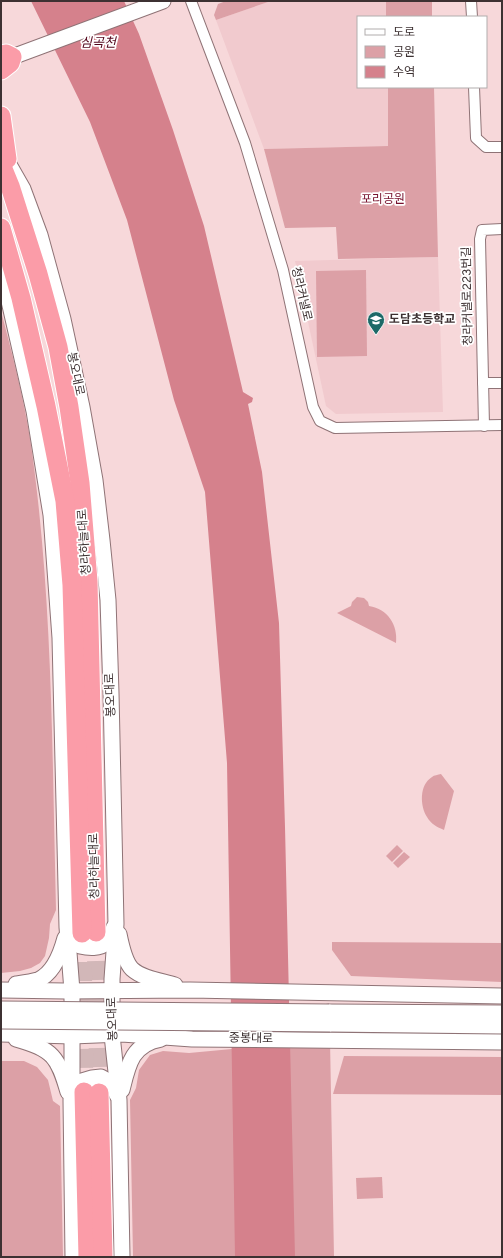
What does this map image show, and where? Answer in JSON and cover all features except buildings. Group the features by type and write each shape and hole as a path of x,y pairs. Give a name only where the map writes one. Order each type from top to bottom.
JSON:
{"highway":[{"name":"청라하늘대로","path":"1,116 3,157 10,186 38,274 58,347 69,407 80,483 88,580 82,931"},
{"name":"청라하늘대로","path":"1,228 21,298 46,406 64,501 72,585 82,931"},
{"path":"40,235 63,375"},
{"path":"85,1095 88,1257"},
{"path":"85,1095 103,1257"}],"main road":[{"path":"5,61 159,3"},
{"name":"봉오대로","path":"3,157 23,189 40,235 63,319 82,407 95,480 101,532 108,600 111,686 116,924 112,990 112,1035 119,1100 122,1257"},
{"path":"1,275 9,301 34,411 51,515 82,931 80,946 89,948 106,943 116,924"},
{"path":"116,924 123,951 131,968 142,975 190,990"},
{"path":"1,989 39,979 50,971 82,931"},
{"path":"82,931 72,991 72,1080 85,1095"},
{"path":"1,989 72,991 190,990 502,996"},
{"name":"중봉대로","path":"1,1009 330,1018 502,1026"},
{"name":"중봉대로","path":"1,1021 330,1018 502,1013"},
{"name":"중봉대로","path":"1,1036 112,1035 192,1039 502,1042"},
{"path":"1,1036 33,1044 46,1050 57,1060 85,1095"},
{"path":"119,1100 129,1064 138,1050 149,1042 160,1040 192,1039"},
{"path":"73,1257 85,1095 82,1081 101,1077 112,1083 119,1100"}],"street":[{"name":"청라커낼로","path":"191,1 245,143 283,270 313,407 320,421 335,428 502,426"},
{"path":"471,1 472,16"},
{"path":"474,88 476,138 486,147 502,147"},
{"name":"청라커낼로223번길","path":"484,426 480,239 482,230 502,229"},
{"path":"483,383 502,383"}],"shaded area":[{"path":"271,1 386,1 386,16 357,16 357,88 388,88 389,146 264,149 216,20"},
{"name":"도담초등학교","path":"438,257 443,412 336,414 326,406 295,261"}],"green space":[{"path":"226,1 271,1 216,20 214,15 218,4"},
{"path":"386,1 432,1 432,16 386,16"},
{"name":"포리공원","path":"388,88 434,88 438,257 338,259 336,227 285,228 264,149 388,146"},
{"path":"366,270 367,356 317,357 316,271"},
{"path":"1,311 21,390 30,438 38,497 50,674 56,910 50,924 45,956 40,963 31,968 20,971 1,973"},
{"path":"357,597 364,598 368,602 369,606 386,614 393,624 396,643 337,613 351,606 352,602"},
{"path":"441,774 454,791 444,830 430,822 422,802 425,785 434,776"},
{"path":"397,845 403,851 392,862 386,856"},
{"path":"404,852 410,857 398,868 393,863"},
{"path":"332,942 502,943 502,982 351,976 332,950"},
{"path":"330,1040 334,1257 133,1257 130,1100 136,1088 139,1070 150,1055 163,1051 189,1053"},
{"path":"344,1056 502,1057 502,1095 333,1094"},
{"path":"1,1061 24,1061 37,1067 48,1080 53,1101 60,1106 63,1257 1,1257"},
{"path":"382,1177 383,1198 357,1199 356,1178"}],"water":[{"name":"심곡천","path":"31,1 124,1 139,34 173,130 204,226 243,392 253,398 252,402 248,404 262,472 279,623 295,1257 235,1257 227,763 205,492 174,400 127,220 90,122"}],"tunnel":[{"path":"96,932 99,1093"},
{"path":"82,933 84,1092"}],"place":[{"name":"도담초등학교","path":"376,335"}]}
